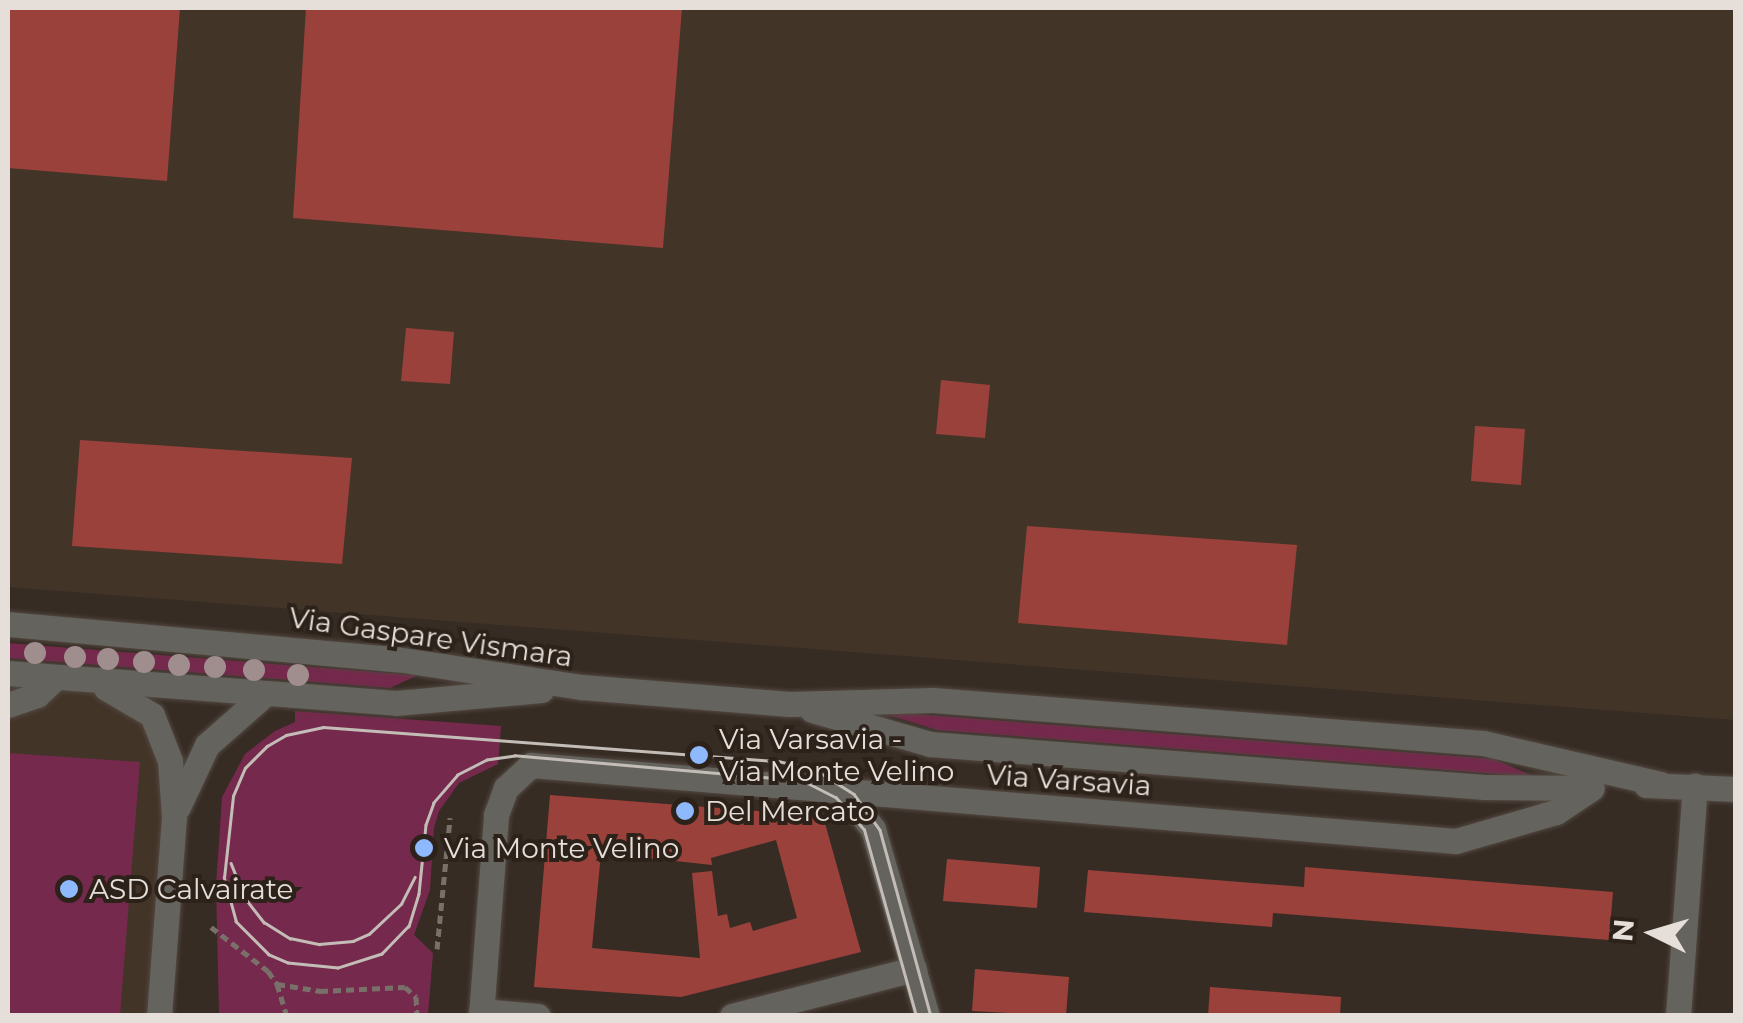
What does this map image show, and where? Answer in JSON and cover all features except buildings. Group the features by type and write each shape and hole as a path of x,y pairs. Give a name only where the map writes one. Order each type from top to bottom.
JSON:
{"street":[{"name":"Via Gaspare Vismara","path":"8,624 378,657 582,687"},
{"name":"Via Gaspare Vismara","path":"8,673 396,702 582,687"},
{"path":"8,705 37,695 54,679"},
{"path":"92,681 134,700 152,715 170,762 174,817 159,1016"},
{"name":"Via Varsavia","path":"582,687 789,704 934,700 1483,743 1660,784"},
{"path":"174,817 185,784 207,745 265,694"},
{"name":"Via Varsavia","path":"789,704 930,744 1484,788 1660,784 1736,789"},
{"name":"Via Varsavia","path":"481,1014 496,816 506,788 531,765 1456,841 1556,812 1592,788"},
{"path":"1678,1016 1695,786"},
{"path":"845,793 873,829 927,1016"},
{"path":"732,1016 914,968"},
{"path":"481,1014 538,1016"}],"path":[{"path":"437,950 450,818"},
{"path":"210,927 268,971 277,984 287,1016"},
{"path":"277,984 320,991 405,987 416,997 416,1016"}],"shaded area":[{"path":"8,8 1735,8 1735,720 8,587"},
{"path":"8,643 416,676 390,688 8,658"},
{"name":"ASD Calvairate","path":"8,677 90,686 147,717 165,762 157,1015 8,1016"},
{"path":"295,711 501,726 498,764 459,783 439,811 434,828 430,890 414,935 433,953 428,1015 219,1015 216,885 222,797 245,754 275,731 295,722"},
{"path":"875,711 1494,759 1535,777 937,730"},
{"name":"ASD Calvairate","path":"8,753 140,762 120,1015 8,1015"}],"tram line":[{"path":"916,1016 864,830 836,798 803,781 515,756 487,760 458,775 434,803 426,825 419,894 409,926 382,954 338,968 288,963 269,955 236,922 224,878 233,796 245,768 267,746 286,735 323,727 778,761 816,770 854,794 880,830 931,1016"},
{"path":"231,863 245,898 264,922 290,938 319,944 353,941 369,934 401,904 415,877"}],"place":[{"name":"Via Varsavia - Via Monte Velino","path":"699,755"},
{"name":"Del Mercato","path":"685,811"},
{"name":"Via Monte Velino","path":"424,848"},
{"name":"ASD Calvairate","path":"69,889"}]}
